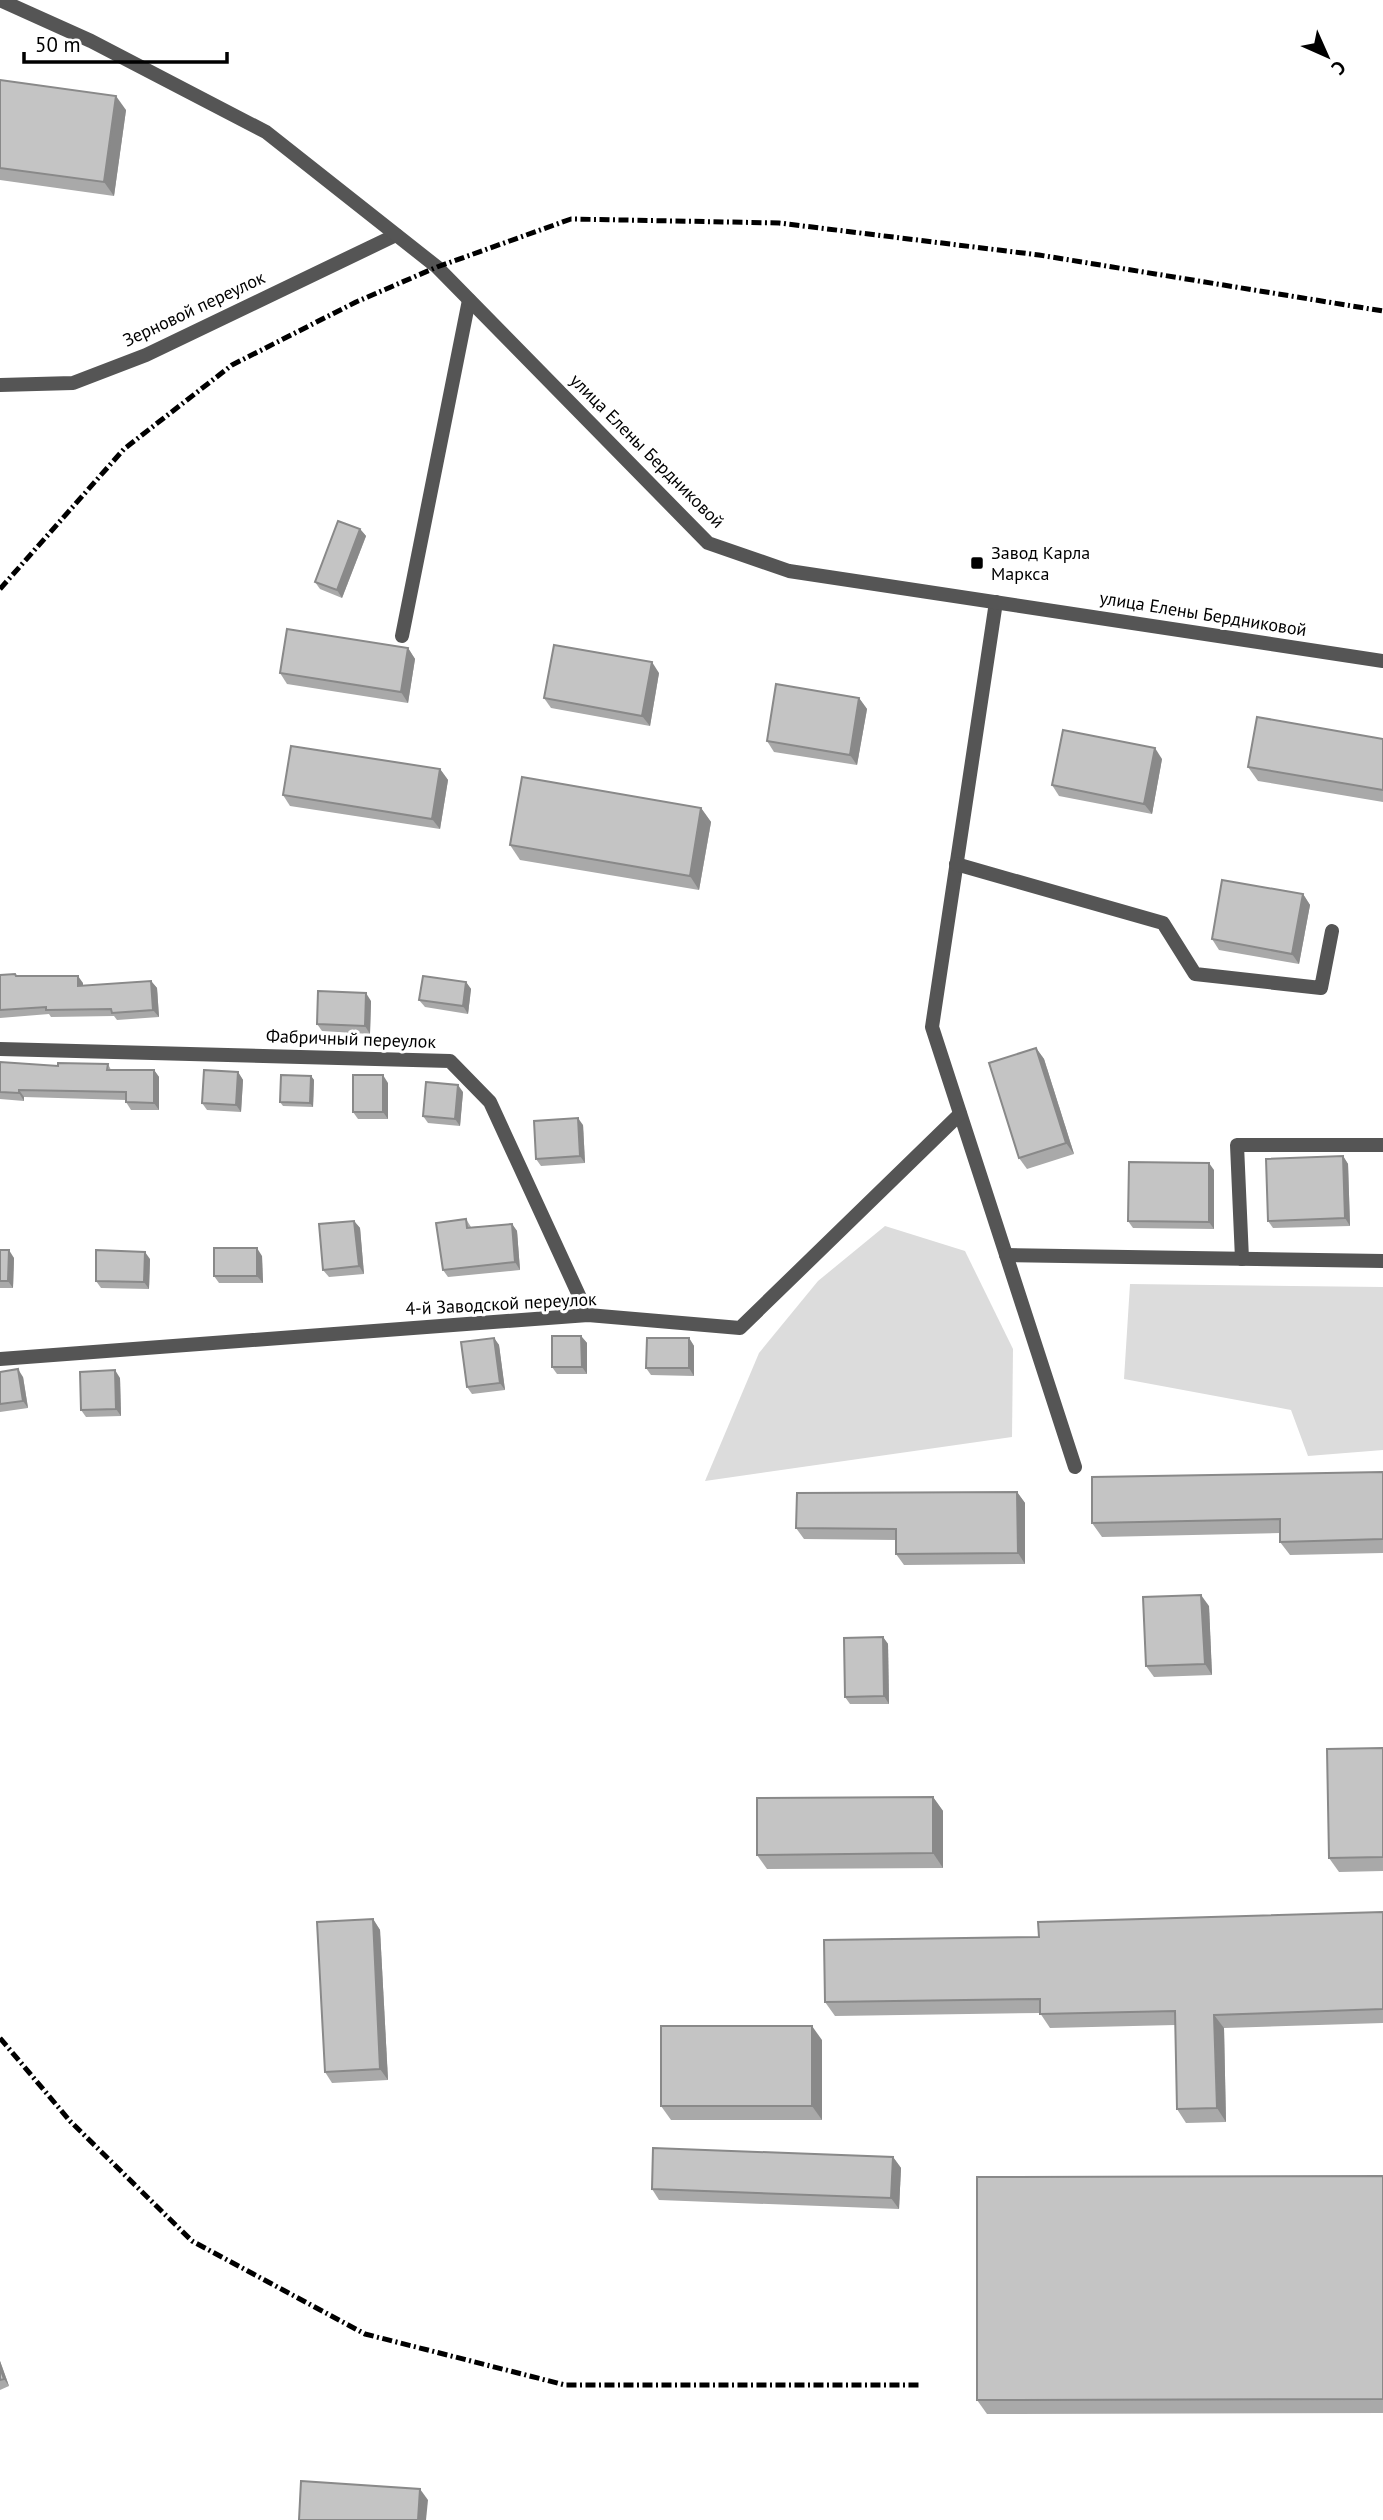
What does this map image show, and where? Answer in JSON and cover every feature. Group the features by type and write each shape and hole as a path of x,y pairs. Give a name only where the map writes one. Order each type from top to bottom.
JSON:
{"street":[{"name":"улица Елены Бердниковой","path":"0,0 92,41 267,132 437,267 708,543 789,570 1383,661"},
{"name":"Зерновой переулок","path":"0,385 74,383 146,355 396,234"},
{"path":"402,636 469,300"},
{"path":"996,603 932,1027 1075,1467"},
{"path":"956,864 1163,923 1195,974 1321,988 1332,931"},
{"name":"Фабричный переулок","path":"0,1049 450,1061 490,1102 588,1315"},
{"name":"4-й Заводской переулок","path":"0,1359 588,1315 740,1328 960,1114"},
{"path":"1242,1259 1237,1144 1383,1145"},
{"path":"1006,1255 1383,1261"}],"shaded area":[{"path":"885,1226 965,1251 1013,1349 1012,1437 705,1481 759,1353 818,1281"},
{"path":"1130,1284 1383,1287 1383,1450 1308,1456 1291,1410 1124,1379"}],"building":[{"path":"0,80 116,96 104,182 0,168"},
{"path":"338,521 360,529 337,590 315,582"},
{"path":"287,629 408,648 401,692 280,673"},
{"path":"554,645 652,662 642,716 544,698"},
{"path":"776,684 859,698 850,755 767,741"},
{"path":"1257,717 1383,739 1383,790 1248,767"},
{"path":"1063,730 1155,748 1144,804 1052,785"},
{"path":"291,746 440,769 432,819 283,795"},
{"path":"522,777 701,808 690,876 510,845"},
{"path":"1222,880 1303,894 1292,954 1212,939"},
{"path":"0,975 78,976 78,986 151,981 153,1010 112,1013 111,1009 46,1010 46,1007 0,1010"},
{"path":"423,976 466,982 463,1006 419,1000"},
{"path":"318,991 366,993 365,1026 317,1024"},
{"path":"1036,1048 1066,1143 1019,1158 989,1063"},
{"path":"0,1062 58,1066 58,1063 108,1064 107,1070 154,1070 154,1103 126,1102 126,1092 0,1092"},
{"path":"204,1070 238,1072 236,1105 202,1103"},
{"path":"281,1075 311,1076 310,1103 280,1102"},
{"path":"353,1075 383,1075 383,1112 353,1112"},
{"path":"426,1082 458,1085 455,1119 423,1116"},
{"path":"578,1118 580,1156 536,1159 534,1121"},
{"path":"1343,1156 1345,1218 1268,1221 1266,1159"},
{"path":"1129,1162 1209,1163 1209,1222 1128,1221"},
{"path":"466,1219 467,1228 512,1224 515,1262 443,1270 436,1223"},
{"path":"354,1221 359,1266 323,1270 319,1224"},
{"path":"214,1248 257,1248 257,1276 214,1276"},
{"path":"0,1250 9,1250 8,1281 0,1281"},
{"path":"96,1250 145,1252 144,1282 96,1281"},
{"path":"552,1336 581,1336 582,1367 552,1367"},
{"path":"494,1338 500,1383 467,1387 461,1342"},
{"path":"647,1338 689,1338 689,1368 646,1368"},
{"path":"18,1369 23,1401 0,1404 0,1372"},
{"path":"115,1370 116,1409 81,1410 80,1372"},
{"path":"1383,1472 1383,1539 1280,1542 1280,1519 1092,1523 1092,1477"},
{"path":"1017,1492 1018,1553 896,1554 896,1529 796,1528 797,1493"},
{"path":"1201,1595 1205,1664 1146,1666 1143,1597"},
{"path":"883,1637 884,1696 845,1697 844,1638"},
{"path":"1383,1748 1383,1857 1329,1858 1327,1749"},
{"path":"933,1797 933,1853 757,1855 757,1798"},
{"path":"1383,1912 1383,2009 1214,2015 1217,2108 1177,2109 1175,2011 1040,2014 1040,1999 825,2002 824,1940 1039,1937 1038,1922"},
{"path":"373,1919 380,2069 325,2072 317,1922"},
{"path":"661,2026 812,2026 812,2106 661,2106"},
{"path":"653,2148 893,2157 891,2198 652,2189"},
{"path":"1383,2176 1383,2399 977,2400 977,2177"},
{"path":"301,2481 420,2489 418,2520 299,2520"}],"railway":[{"path":"0,589 124,449 232,365 356,302 437,267 571,219 779,223 1039,255 1383,311"},
{"path":"0,2038 70,2121 192,2241 365,2334 565,2385 920,2385"}],"place":[{"name":"Завод Карла Маркса","path":"977,563"}]}
